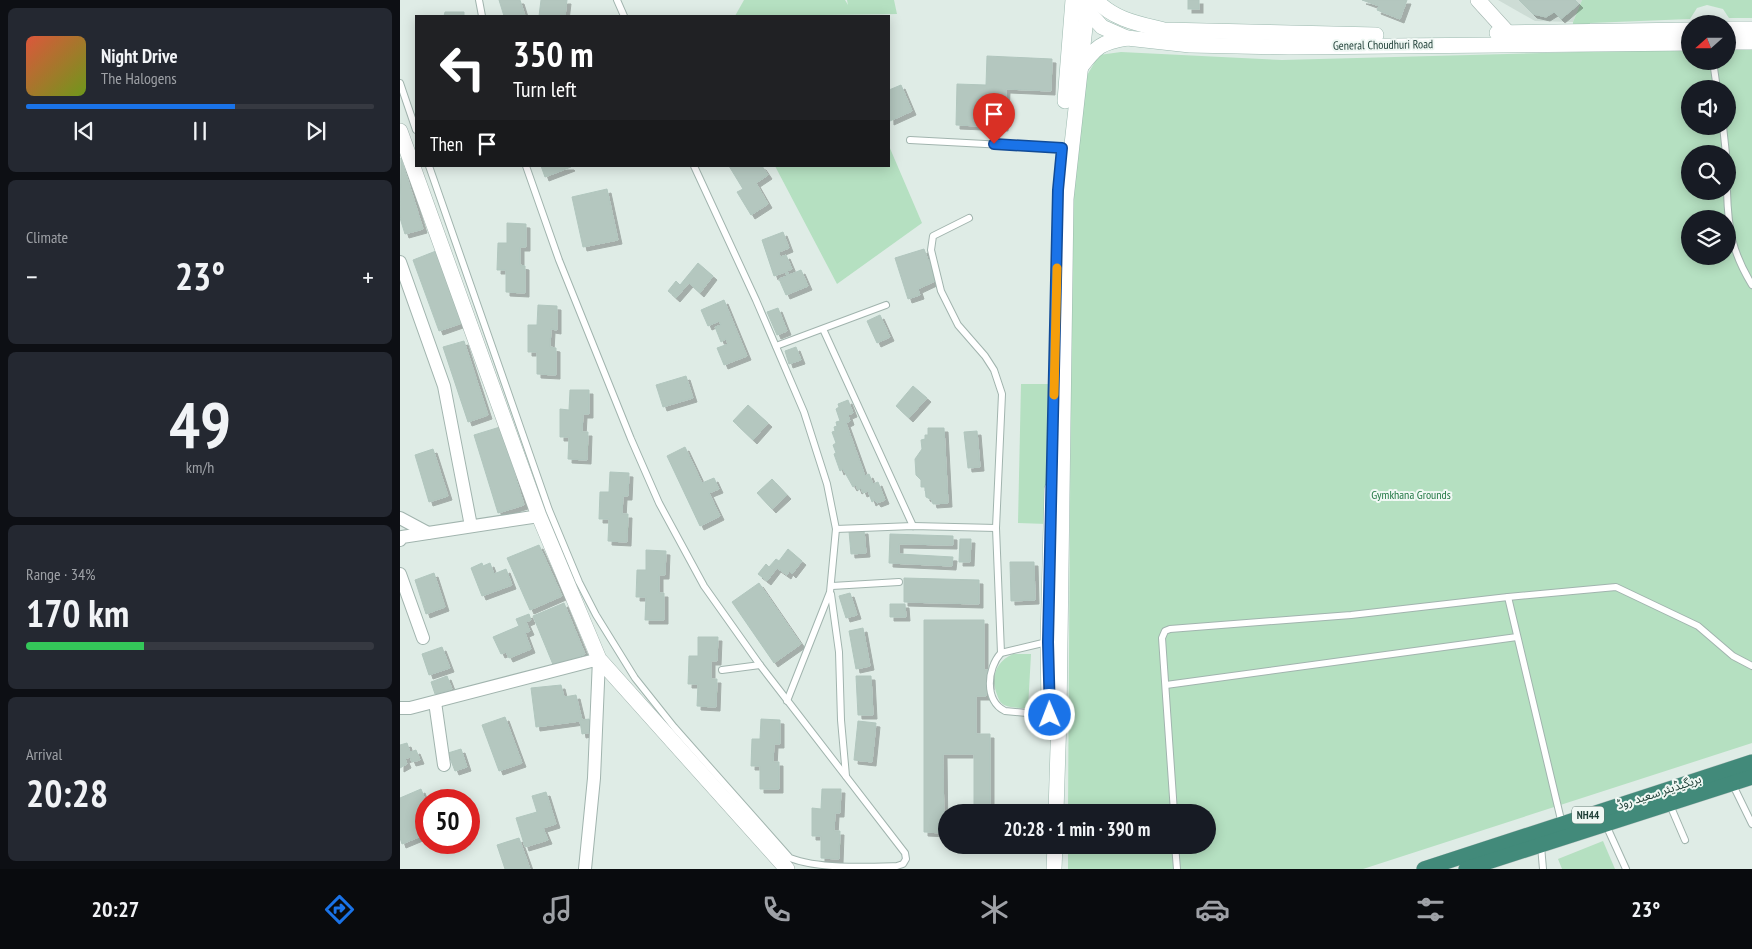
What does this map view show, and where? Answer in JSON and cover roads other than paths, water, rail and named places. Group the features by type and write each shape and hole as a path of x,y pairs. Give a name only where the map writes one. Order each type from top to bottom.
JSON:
{"highway":[{"name":"بریگیڈیئر سعید روڈ","path":"1424,869 1752,762"},
{"name":"NH44","path":"1466,869 1486,866 1541,844 1752,777"}],"main road":[{"path":"1478,0 1508,33"},
{"path":"1047,804 1054,715 1048,642 1058,190 1076,39 1084,2"},
{"name":"General Choudhuri Road","path":"1084,2 1124,19 1164,30 1365,36 1681,30"},
{"name":"General Choudhuri Road","path":"1084,2 1102,27 1127,38 1190,44 1289,47 1681,43"},
{"path":"1736,29 1752,29"},
{"path":"1078,70 1095,48 1108,41 1127,38"},
{"path":"1056,804 1054,715 1066,199 1078,70 1076,39"},
{"path":"1736,42 1752,42"},
{"path":"400,131 539,516 599,658 787,869"},
{"path":"1045,869 1046,854"},
{"path":"1054,854 1054,869"}],"street":[{"path":"400,262 444,386 470,526"},
{"path":"400,540 402,537 539,516"},
{"path":"400,518 428,533"},
{"path":"400,574 423,638"},
{"path":"400,708 410,708 435,702 599,658 594,778 585,869"},
{"path":"435,702 444,765"}],"lane":[{"path":"479,0 482,15"},
{"path":"617,0 624,15"},
{"path":"400,83 415,127"},
{"path":"910,140 1062,148"},
{"path":"429,167 549,510 592,607 635,678 674,727 790,858 800,864 821,868 897,866 903,864 906,859 905,853 787,701 704,586 659,503 558,260 526,167"},
{"path":"694,167 804,412 827,484 836,529 831,589 839,652 841,720 846,777"},
{"path":"1728,200 1731,240 1739,263 1752,285"},
{"path":"969,218 933,236 931,250 941,291 950,310 958,325 984,356 1000,383 1002,394 996,528 1001,653 992,667 990,695 994,703 1005,711 1054,715"},
{"path":"776,346 886,306"},
{"path":"823,329 913,526"},
{"path":"836,529 913,526 996,528"},
{"path":"831,589 899,582"},
{"path":"1173,804 1162,638 1165,631 1170,629 1350,616 1508,597 1616,587 1698,626 1733,656 1752,666"},
{"path":"787,701 831,589"},
{"path":"1508,597 1562,824"},
{"path":"1166,686 1517,637"},
{"path":"1001,653 1048,642"},
{"path":"722,670 760,665"},
{"path":"1732,783 1752,824"},
{"path":"1669,803 1685,840"},
{"path":"1605,824 1626,869"},
{"path":"1541,844 1543,869"},
{"path":"1176,854 1177,869"}],"park label":[{"name":"Gymkhana Grounds","path":"1411,495"}]}
